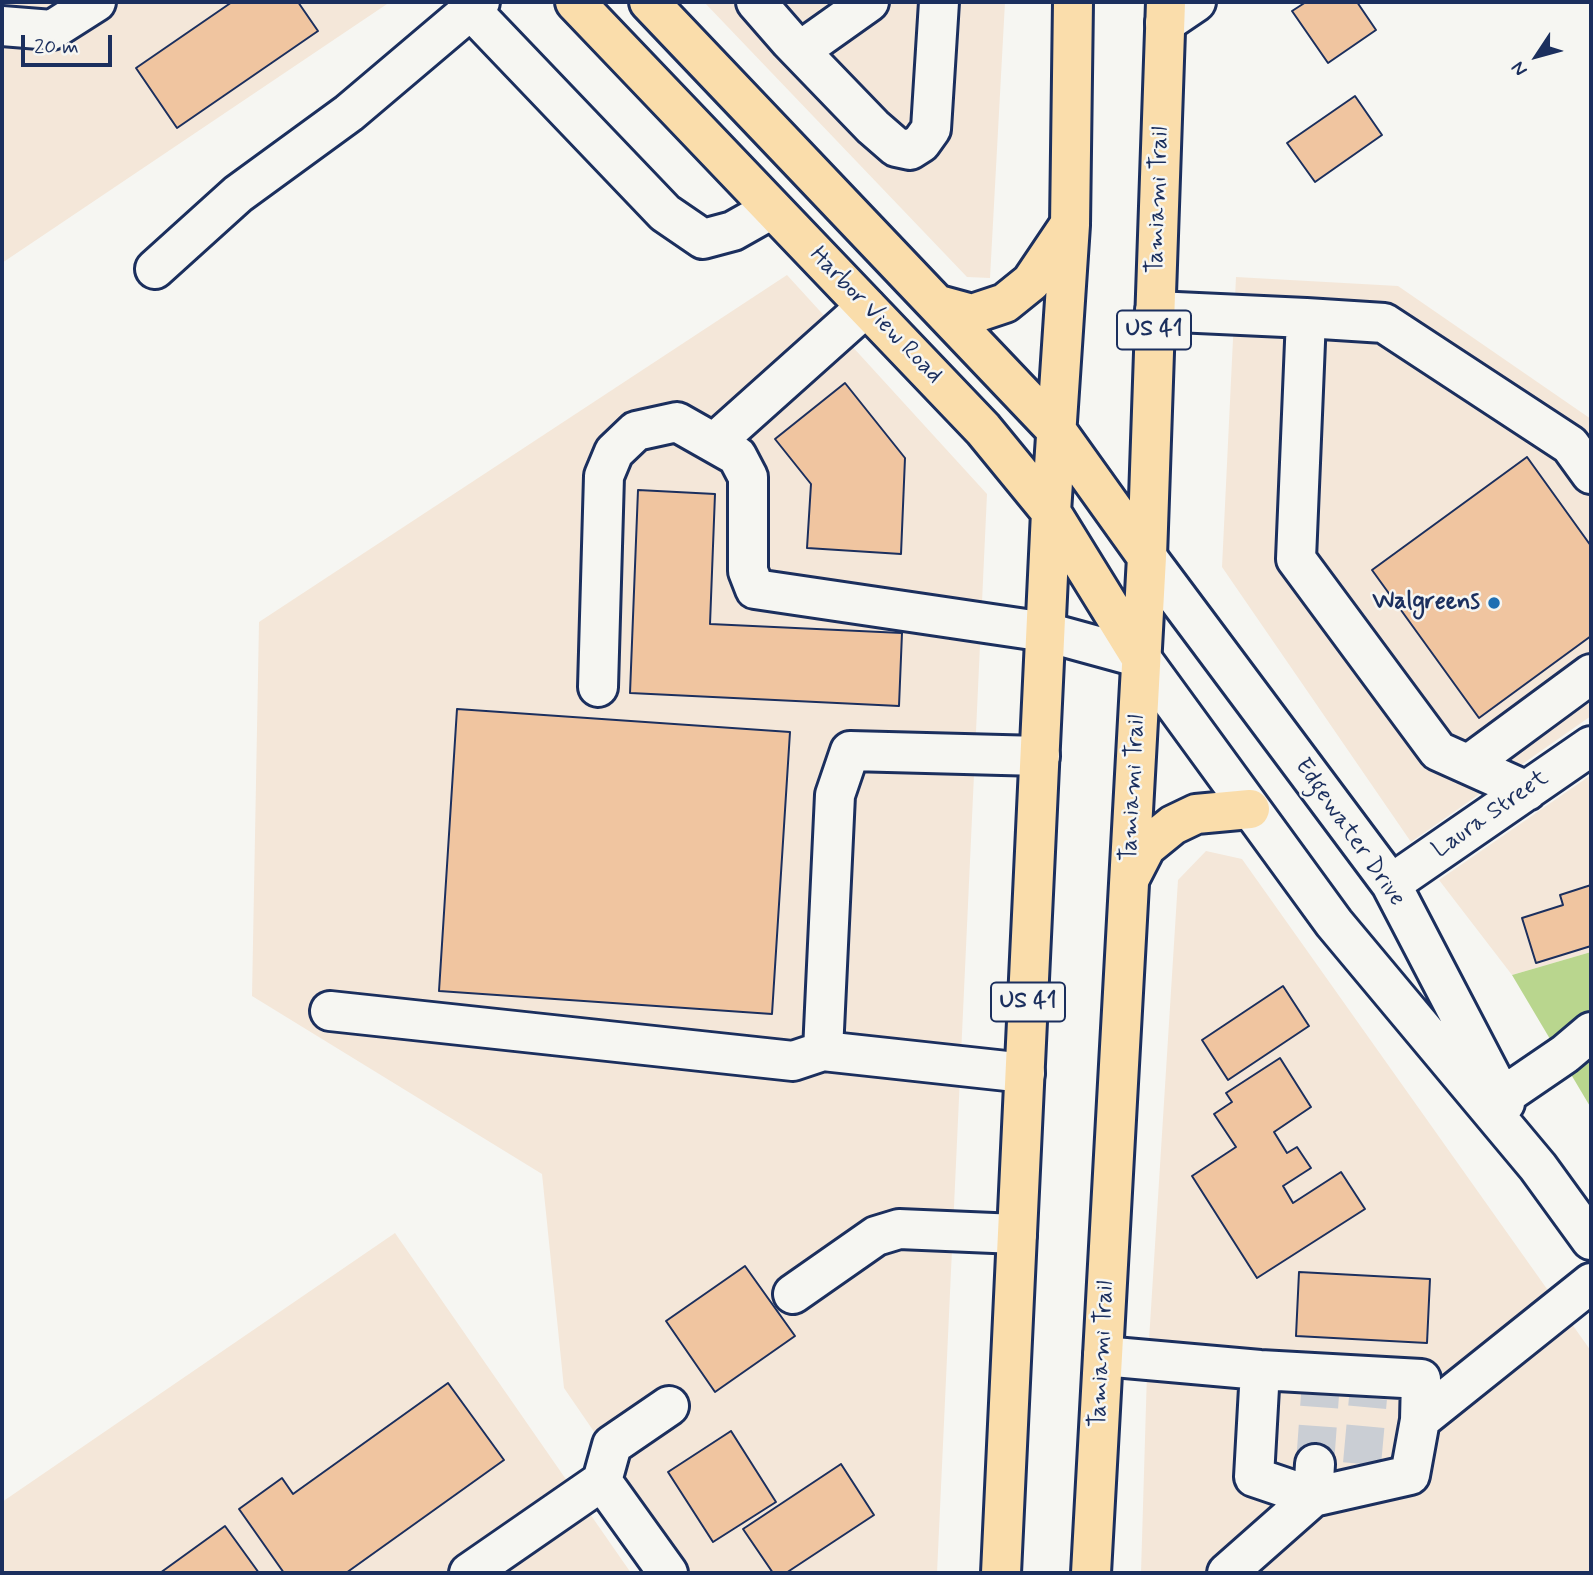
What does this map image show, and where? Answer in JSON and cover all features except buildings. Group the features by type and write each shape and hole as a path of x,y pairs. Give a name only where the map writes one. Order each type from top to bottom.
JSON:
{"main road":[{"name":"Harbor View Road","path":"575,2 984,429 1051,512 1141,658"},
{"path":"649,2 1057,431 1146,557"},
{"name":"US 41","path":"1001,1573 1051,512 1070,225 1073,2"},
{"name":"Tamiami Trail","path":"1091,1573 1146,557 1165,13"},
{"path":"939,305 972,314 1005,303 1031,282 1070,225"},
{"path":"1129,880 1146,847 1173,825 1196,814 1250,809"}],"street":[{"path":"2,26 52,30 96,2"},
{"path":"756,2 873,127 896,147 910,150 921,144 931,129 939,2"},
{"path":"800,51 869,2"},
{"path":"1165,13 1196,2"},
{"path":"155,269 238,194 349,113 476,6 665,213 703,239 733,231 772,209"},
{"path":"714,443 866,307"},
{"path":"1155,311 1384,323 1570,445 1591,474"},
{"path":"1306,318 1296,559 1438,751 1527,790"},
{"path":"598,687 604,476 614,452 636,431 677,422 737,456 748,477 748,571 755,589 1046,632 1141,658"},
{"name":"Edgewater Drive","path":"1146,557 1391,884 1538,1167"},
{"path":"1531,718 1549,679 1591,648"},
{"name":"Edgewater Drive","path":"1141,658 1334,923 1538,1167 1591,1240"},
{"path":"1469,764 1591,674"},
{"name":"Laura Street","path":"1391,884 1591,746"},
{"path":"823,1051 835,795 850,751 1040,756"},
{"path":"330,1011 793,1061 823,1051 1025,1073"},
{"path":"1502,1097 1565,1054 1591,1032"},
{"path":"793,1294 876,1236 899,1229 1017,1234"},
{"path":"1420,1420 1591,1283"},
{"path":"1103,1356 1153,1358 1260,1370 1320,1383 1368,1388 1421,1379 1420,1420 1410,1475 1360,1475 1314,1481 1254,1476 1260,1370"},
{"path":"469,1573 602,1481 612,1445 669,1406"},
{"path":"602,1481 668,1573"},
{"path":"1227,1573 1314,1481"}],"shaded area":[{"path":"2,2 390,2 2,263"},
{"path":"704,2 1005,2 990,278 967,277"},
{"path":"787,275 987,494 937,1573 691,1573 564,1388 542,1174 252,996 259,622"},
{"path":"1236,277 1398,286 1591,419 1591,716 1411,842 1222,567"},
{"path":"1591,775 1591,952 1512,975 1439,880"},
{"path":"1206,851 1242,859 1591,1351 1591,1573 1141,1573 1147,1372 1178,880"},
{"path":"395,1233 631,1573 2,1573 2,1502"}],"green space":[{"path":"1591,952 1591,1108 1512,975"}],"tunnel":[{"path":"1315,1464 1320,1395"},
{"path":"1362,1464 1368,1398"}],"place":[{"name":"Walgreens","path":"1494,603"}]}
